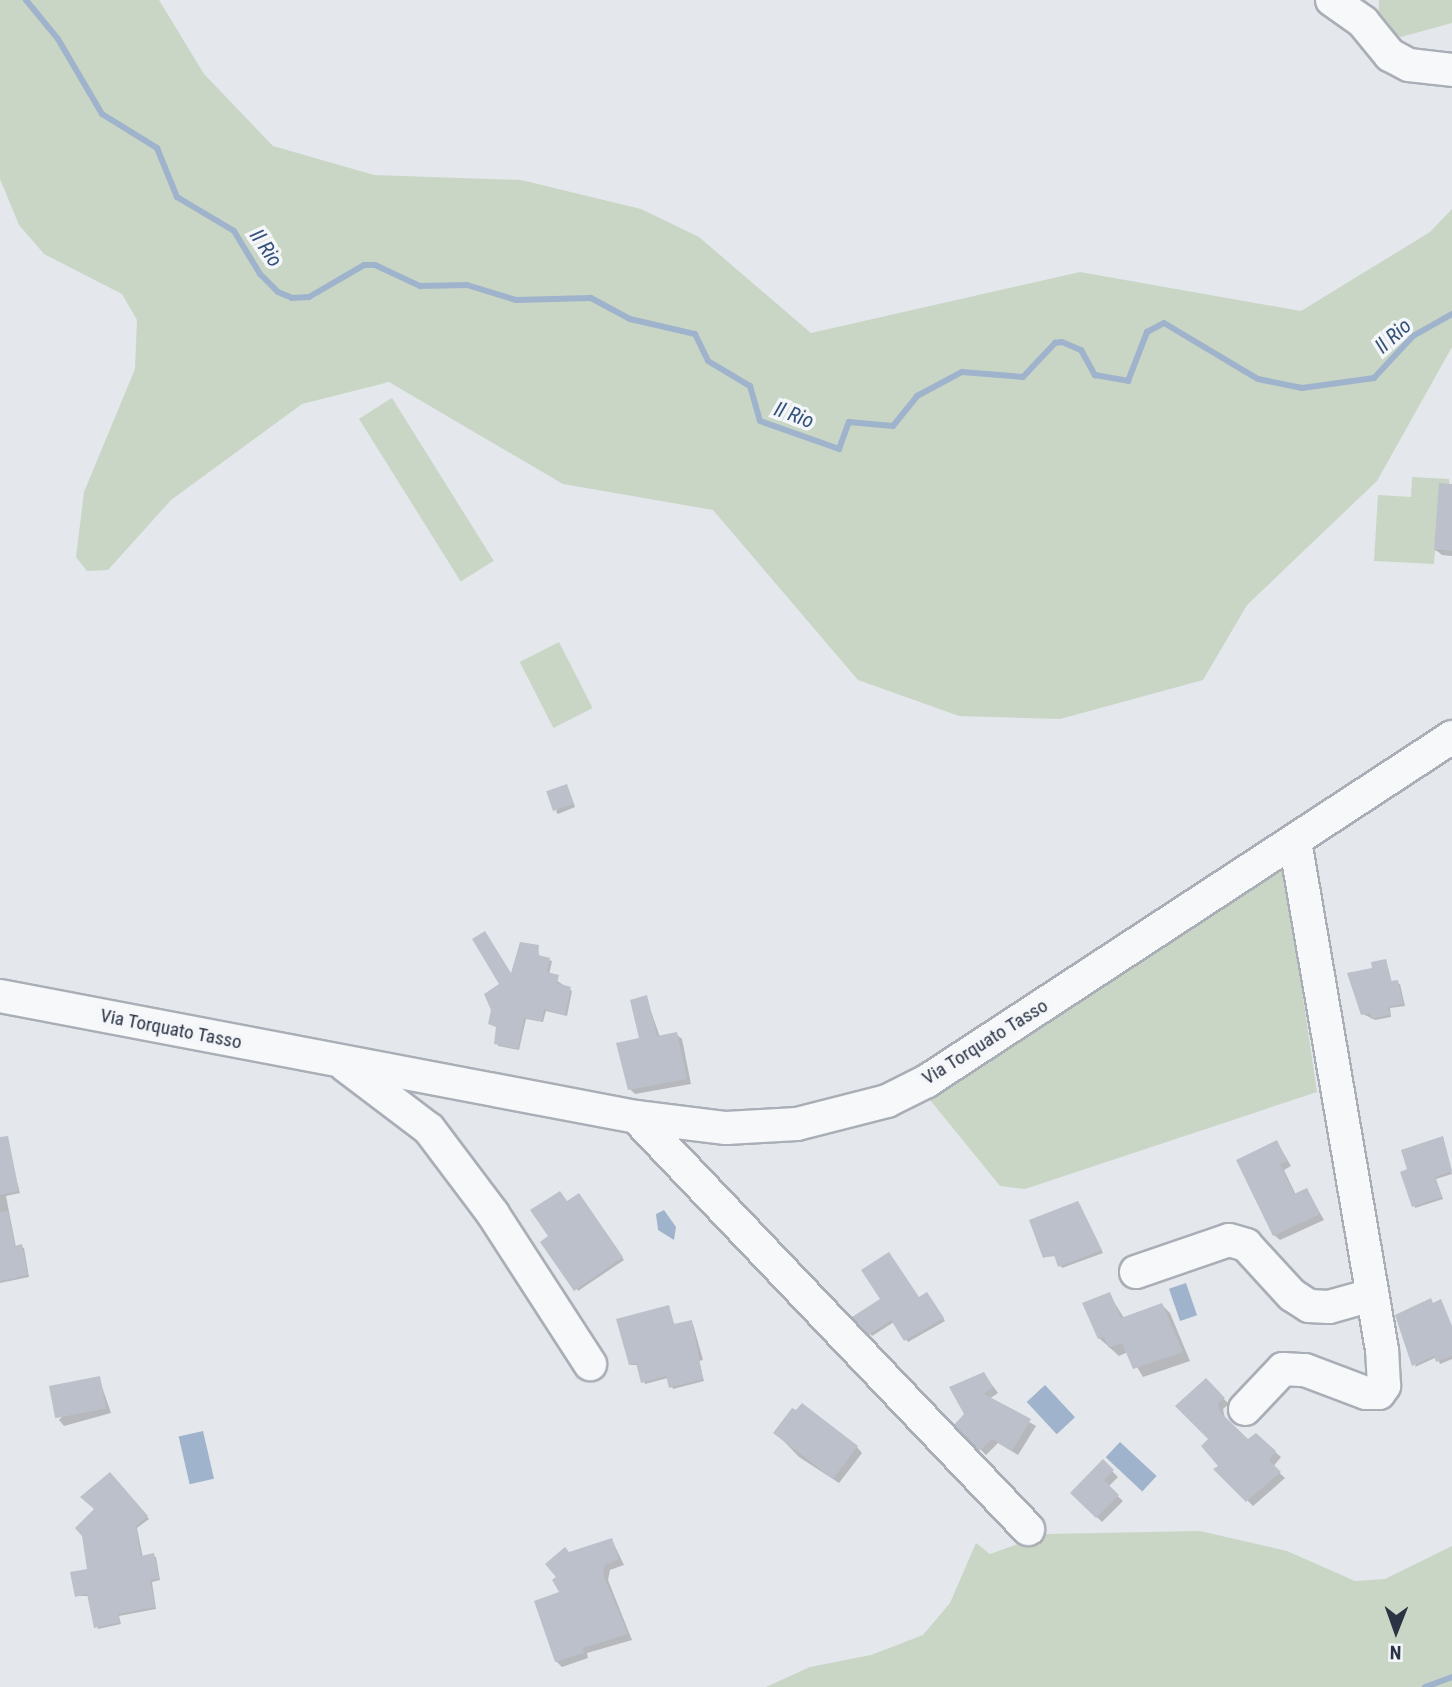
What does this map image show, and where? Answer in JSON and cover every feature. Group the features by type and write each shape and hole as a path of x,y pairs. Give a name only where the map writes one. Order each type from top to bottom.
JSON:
{"street":[{"path":"1332,0 1363,22 1390,55 1409,65 1452,70"},
{"name":"Via Torquato Tasso","path":"0,996 342,1063 636,1116 726,1128 797,1124 887,1101 965,1058 1452,737"},
{"path":"1245,1409 1283,1369 1305,1370 1379,1393 1384,1386 1382,1350 1295,841"},
{"name":"Via Torquato Tasso","path":"342,1063 429,1129 493,1214 590,1364"},
{"path":"636,1116 1028,1529"},
{"path":"1136,1272 1229,1240 1246,1245 1292,1295 1309,1306 1329,1307 1372,1295"}],"green space":[{"path":"0,0 159,0 204,74 273,146 374,175 521,180 641,209 699,237 811,333 1080,272 1301,311 1430,232 1452,209 1452,347 1377,481 1247,605 1203,680 1060,719 959,716 858,680 713,510 563,484 389,382 302,404 171,500 108,570 87,571 76,557 84,492 135,369 137,320 122,294 44,254 19,225 0,179"},
{"path":"1379,0 1452,0 1452,23 1401,37 1378,29"},
{"path":"392,398 494,561 461,581 359,419"},
{"path":"1412,477 1449,479 1452,551 1435,551 1434,564 1374,561 1378,495 1411,497"},
{"path":"559,642 593,708 553,728 520,662"},
{"path":"1284,869 1317,1092 1025,1189 1000,1186 926,1095"},
{"path":"1200,1531 1287,1551 1355,1581 1385,1579 1452,1546 1452,1687 766,1687 810,1667 871,1655 923,1635 950,1603 976,1543 990,1554 1046,1534"}],"water":[{"path":"664,1210 676,1227 674,1240 658,1230 656,1214"},
{"path":"1186,1283 1197,1315 1180,1321 1169,1289"},
{"path":"1045,1385 1075,1417 1057,1434 1027,1402"},
{"path":"203,1431 214,1479 190,1484 179,1437"},
{"path":"1120,1442 1157,1476 1142,1491 1106,1457"}],"building":[{"path":"1439,483 1452,484 1452,551 1434,550"},
{"path":"567,784 574,804 553,811 546,791"},
{"path":"485,931 511,973 520,942 539,945 538,955 550,958 547,972 559,975 557,983 571,987 565,1015 544,1009 542,1021 524,1018 518,1049 494,1044 496,1027 488,1024 491,1010 484,994 499,984 472,939"},
{"path":"1386,959 1391,981 1398,980 1403,1004 1388,1007 1390,1015 1371,1019 1370,1013 1361,1015 1347,973 1372,968 1371,962"},
{"path":"647,995 657,1036 677,1032 687,1079 628,1090 616,1043 639,1038 630,1000"},
{"path":"8,1136 19,1191 0,1195 0,1137"},
{"path":"1443,1136 1452,1171 1435,1177 1442,1197 1412,1207 1400,1172 1407,1169 1401,1150"},
{"path":"1277,1140 1287,1161 1280,1164 1294,1194 1307,1188 1320,1214 1273,1236 1236,1160"},
{"path":"560,1191 567,1201 579,1193 623,1257 574,1291 540,1242 548,1236 530,1210"},
{"path":"1078,1201 1102,1250 1058,1267 1054,1255 1043,1258 1029,1220"},
{"path":"8,1211 15,1246 22,1244 28,1275 0,1281 0,1212"},
{"path":"889,1252 919,1297 927,1292 944,1318 904,1341 891,1320 869,1335 852,1317 880,1299 861,1270"},
{"path":"1110,1292 1121,1318 1162,1303 1183,1352 1133,1369 1122,1343 1109,1348 1104,1337 1098,1339 1082,1303"},
{"path":"1431,1298 1433,1303 1441,1299 1452,1326 1452,1356 1436,1362 1434,1356 1412,1366 1395,1315"},
{"path":"669,1305 674,1324 692,1320 703,1379 669,1388 666,1376 641,1383 636,1363 629,1365 616,1319"},
{"path":"984,1372 993,1387 984,1394 1031,1419 1012,1451 992,1439 979,1451 954,1425 964,1414 949,1387"},
{"path":"100,1376 106,1408 55,1418 49,1386"},
{"path":"1206,1378 1225,1398 1218,1403 1220,1412 1248,1439 1256,1433 1276,1451 1269,1460 1281,1472 1246,1502 1213,1469 1218,1466 1201,1446 1208,1439 1175,1406"},
{"path":"802,1403 858,1446 833,1479 773,1433 792,1408 796,1410"},
{"path":"1103,1459 1114,1470 1104,1480 1119,1495 1096,1518 1070,1493"},
{"path":"110,1472 148,1516 136,1526 141,1556 154,1553 159,1579 150,1580 155,1607 118,1614 120,1622 94,1628 87,1594 75,1597 70,1572 87,1569 82,1536 75,1528 94,1509 80,1497"},
{"path":"612,1538 619,1559 605,1565 603,1574 628,1634 583,1648 584,1653 555,1662 534,1601 559,1592 552,1580 556,1577 545,1564 565,1547 569,1552"}],"waterway":[{"name":"Il Rio","path":"26,0 58,39 102,114 157,148 177,197 234,231 260,274 278,292 292,298 309,297 364,265 375,265 420,286 467,285 516,300 591,298 630,319 695,334 708,361 750,386 760,421 839,449 849,422 893,426 917,396 962,372 1023,377 1055,343 1062,342 1081,350 1095,375 1128,381 1147,332 1164,323 1258,379 1302,388 1374,378 1413,336 1452,314"},
{"path":"1425,1687 1452,1677"}]}
